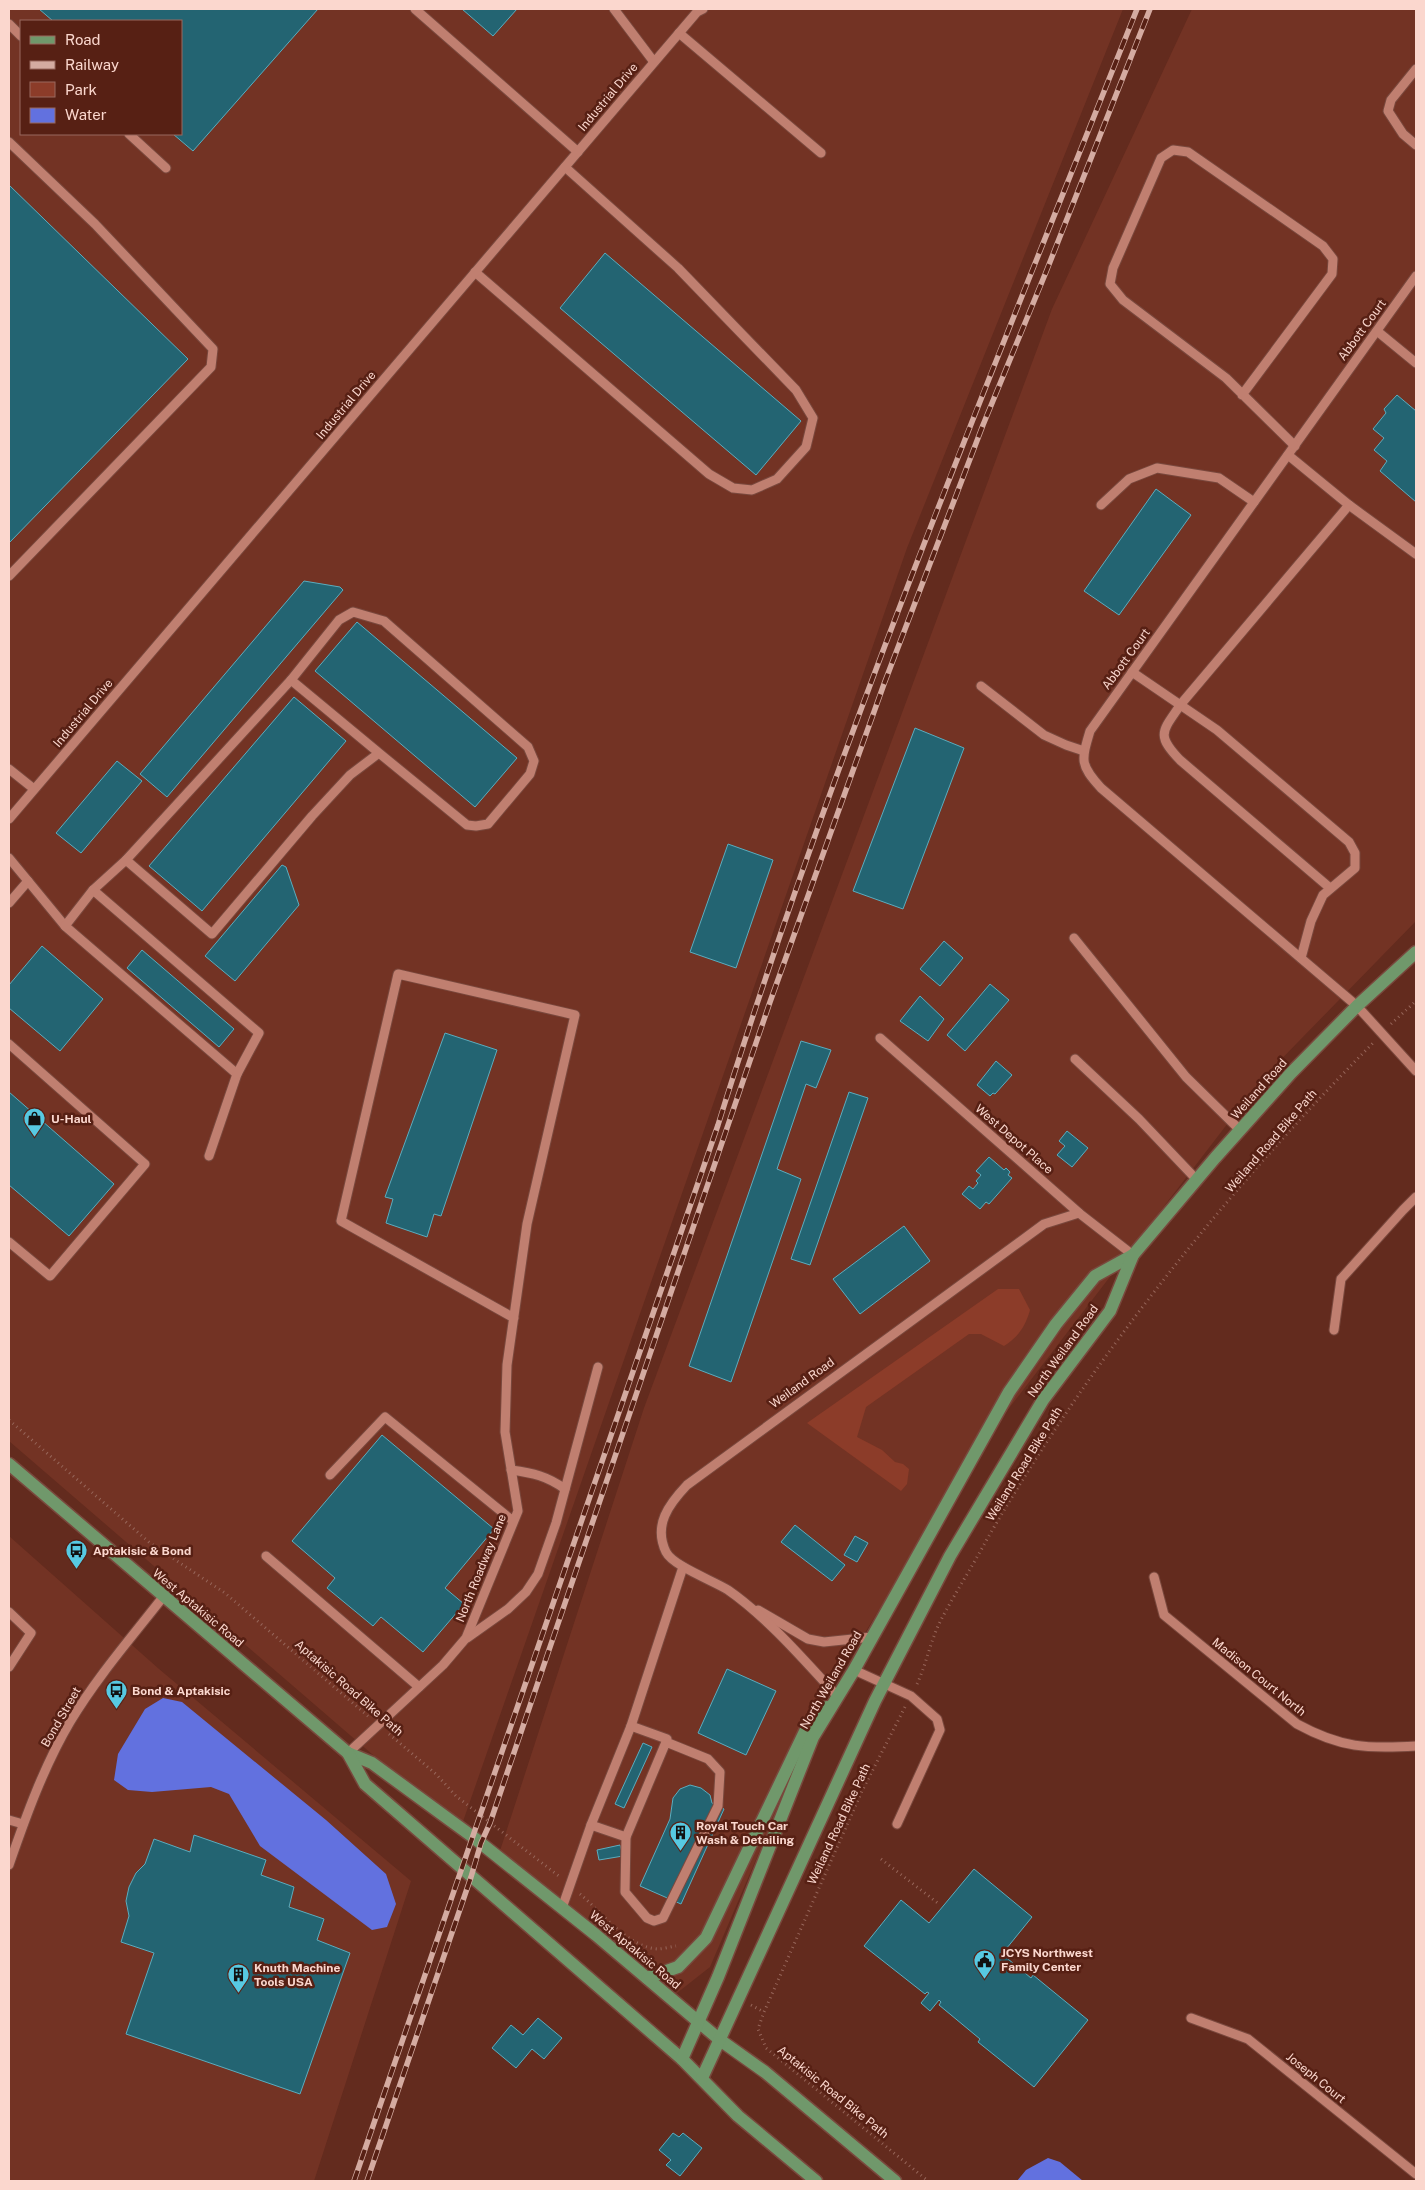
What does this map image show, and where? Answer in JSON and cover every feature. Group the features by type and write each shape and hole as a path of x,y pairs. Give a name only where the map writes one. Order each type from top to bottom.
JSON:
{"main road":[{"name":"Weiland Road","path":"1133,1256 1291,1073 1358,1006 1416,952"},
{"name":"North Weiland Road","path":"682,2059 700,2022 813,1737 854,1670 1009,1392 1056,1324 1095,1276 1133,1256"},
{"name":"North Weiland Road","path":"702,2078 884,1684 950,1556 1043,1400 1110,1311 1133,1256"},
{"name":"West Aptakisic Road","path":"9,1464 348,1753 380,1769 473,1836 720,2040 765,2072 895,2181"},
{"path":"647,1978 678,1967 706,1938 808,1724 838,1697"},
{"name":"West Aptakisic Road","path":"348,1753 365,1784 682,2059 738,2116 816,2181"}],"street":[{"path":"415,9 578,152"},
{"path":"614,9 654,62"},
{"name":"Industrial Drive","path":"9,819 654,62 697,12 703,9"},
{"path":"9,24 20,35"},
{"path":"679,33 821,153"},
{"path":"1416,68 1390,100 1388,111 1404,134 1416,144"},
{"path":"130,135 166,168"},
{"path":"9,142 95,224 212,349 211,367 9,576"},
{"path":"1242,394 1332,274 1333,259 1323,246 1188,152 1173,150 1162,158 1113,268 1110,284 1123,300 1226,378 1242,394 1294,446"},
{"path":"475,272 709,474 733,488 752,490 777,479 806,447 813,418 796,390 678,268 565,167"},
{"name":"Abbott Court","path":"1084,751 1090,731 1416,276"},
{"path":"1377,331 1416,364"},
{"path":"1288,455 1349,505 1416,554"},
{"path":"1101,506 1129,479 1157,468 1219,478 1254,502"},
{"path":"1330,888 1166,746 1164,735 1167,725 1181,704 1349,505"},
{"path":"65,926 93,890 126,860 291,680 339,620 353,612 384,621 528,747 534,762 530,774 488,824 466,825 291,680"},
{"path":"1132,672 1217,730 1349,842 1355,853 1355,868 1323,895 1311,921 1301,958"},
{"path":"981,686 1044,735 1084,751 1082,756 1088,773 1101,788 1358,1006 1416,1071"},
{"path":"126,860 212,934 343,781 379,753"},
{"path":"9,769 34,789"},
{"path":"9,858 65,926 237,1074"},
{"path":"9,903 28,881"},
{"path":"93,890 259,1033 237,1074 209,1156"},
{"path":"1074,938 1186,1077 1240,1130"},
{"name":"North Roadway Lane","path":"348,1753 443,1665 466,1638 518,1511 506,1432 507,1365 514,1318 527,1224 575,1015 398,974 341,1221 514,1318"},
{"name":"West Depot Place","path":"880,1038 1079,1213 1133,1256"},
{"path":"9,1044 144,1164 50,1276 9,1242"},
{"path":"1075,1059 1139,1120 1197,1180"},
{"path":"1334,1330 1341,1279 1402,1210 1416,1197"},
{"name":"Weiland Road","path":"838,1697 804,1660 746,1604 726,1589 666,1554 661,1522 670,1503 687,1485 1044,1224 1079,1213"},
{"path":"466,1638 508,1609 530,1586 538,1574 556,1524 598,1367"},
{"path":"330,1475 385,1417 513,1521"},
{"path":"511,1470 538,1473 565,1489"},
{"path":"266,1556 418,1687"},
{"path":"562,1908 591,1825 632,1726 684,1566"},
{"name":"Madison Court North","path":"1154,1576 1164,1615 1297,1724 1320,1737 1346,1745 1377,1748 1416,1746"},
{"name":"Bond Street","path":"9,1865 23,1824 48,1765 70,1723 96,1681 163,1597"},
{"name":"Weiland Road","path":"746,1604 808,1639 824,1642 872,1637"},
{"path":"9,1612 31,1633 9,1667"},
{"path":"854,1670 911,1696 938,1719 940,1730 897,1824"},
{"path":"632,1726 667,1739 666,1742 708,1759 720,1772 718,1806 663,1918 654,1921 647,1918 625,1892 626,1837 666,1742"},
{"path":"9,1820 23,1824"},
{"path":"591,1825 626,1837"},
{"name":"Joseph Court","path":"1191,2018 1248,2039 1416,2174"}],"path":[{"name":"Weiland Road Bike Path","path":"764,2012 862,1791 911,1696 939,1625 1017,1488 1085,1386 1142,1308 1225,1206 1284,1137 1382,1033 1416,1001"},
{"name":"Aptakisic Road Bike Path","path":"9,1420 150,1543 225,1593 436,1774 456,1796 569,1885 628,1937 642,1946 659,1949 676,1946 682,1948"},
{"path":"881,1859 939,1904"},
{"path":"754,2007 764,2012"},
{"name":"Aptakisic Road Bike Path","path":"764,2012 758,2029 766,2048 928,2181"}],"shaded area":[{"path":"9,9 1123,9 907,548 460,1830 9,1441"},
{"path":"1192,9 1416,9 1416,921 1261,1080 977,1450 825,1698 710,1967 677,1993 651,1981 497,1860 644,1408 1052,309"},
{"path":"9,1536 159,1669 411,1881 314,2181 9,2181"}],"green space":[{"path":"998,1289 1019,1289 1030,1310 1024,1326 1014,1339 1004,1346 981,1334 969,1334 866,1407 857,1437 882,1450 895,1462 903,1464 909,1469 907,1484 901,1491 807,1423"}],"water":[{"path":"163,1698 182,1702 326,1820 386,1874 396,1904 387,1927 372,1930 260,1846 229,1794 211,1787 152,1792 128,1790 114,1780 118,1754 145,1709"},
{"path":"1048,2158 1060,2162 1083,2181 1017,2181 1026,2170"}],"building":[{"path":"39,9 318,9 193,151 174,135 182,135 182,20 52,20"},
{"path":"462,9 517,9 493,36"},
{"path":"9,185 188,359 9,543"},
{"path":"605,253 801,421 756,475 560,308"},
{"path":"1397,395 1416,411 1416,502 1380,471 1387,461 1374,450 1384,438 1373,429 1386,413 1384,409"},
{"path":"1156,489 1191,515 1119,615 1084,591"},
{"path":"304,581 340,587 343,590 167,797 140,774"},
{"path":"357,622 517,758 475,807 315,671"},
{"path":"294,697 346,741 202,911 149,866"},
{"path":"915,728 964,748 903,909 853,891"},
{"path":"117,761 142,781 81,853 56,833"},
{"path":"728,844 773,860 736,968 690,952"},
{"path":"282,865 286,867 299,905 235,981 205,956"},
{"path":"944,941 963,958 940,986 920,969"},
{"path":"42,946 103,999 60,1051 9,1008 9,985"},
{"path":"142,950 234,1029 219,1047 127,968"},
{"path":"990,984 1009,1000 965,1051 947,1035"},
{"path":"920,996 944,1019 928,1041 900,1021"},
{"path":"445,1033 497,1050 441,1216 434,1214 427,1237 386,1223 393,1199 385,1197"},
{"path":"801,1041 831,1050 816,1088 806,1084 777,1169 801,1179 731,1382 689,1366"},
{"path":"996,1061 1012,1075 995,1094 993,1093 990,1096 977,1085"},
{"name":"U-Haul","path":"9,1092 114,1184 69,1236 9,1185"},
{"path":"849,1092 868,1098 810,1265 791,1259"},
{"path":"1067,1131 1088,1148 1072,1167 1057,1155 1065,1146 1059,1141"},
{"path":"989,1157 1004,1170 1006,1168 1010,1172 1008,1175 1012,1178 989,1204 986,1202 980,1209 962,1194 969,1186 973,1189 978,1183 976,1181 981,1175 976,1171"},
{"path":"904,1226 930,1261 860,1314 833,1279"},
{"path":"382,1435 494,1529 445,1588 464,1604 423,1652 381,1617 373,1626 327,1588 335,1578 292,1541"},
{"path":"795,1525 845,1565 832,1581 781,1542"},
{"path":"855,1536 868,1543 857,1562 844,1555"},
{"path":"727,1669 776,1691 746,1755 698,1733"},
{"path":"643,1743 652,1747 624,1808 615,1804"},
{"name":"Royal Touch Car Wash & Detailing","path":"690,1785 701,1788 710,1795 712,1803 724,1809 681,1904 640,1886 670,1819 673,1798 680,1789"},
{"name":"Knuth Machine Tools USA","path":"194,1835 266,1860 261,1875 294,1887 289,1907 324,1919 317,1940 350,1953 300,2094 126,2034 154,1953 121,1942 129,1916 126,1901 129,1887 136,1873 145,1864 154,1839 190,1852"},
{"path":"620,1845 623,1856 599,1860 597,1850"},
{"path":"974,1869 1032,1917 1002,1954 1031,1978 1033,1975 1088,2020 1034,2087 978,2042 980,2039 939,2005 941,2002 939,2000 930,2011 921,2003 929,1993 925,1994 864,1946 901,1900 929,1923"},
{"path":"538,2018 562,2038 544,2059 532,2049 516,2068 492,2048 511,2025 523,2035"},
{"path":"673,2133 679,2137 683,2133 702,2148 680,2176 666,2165 671,2160 659,2150"}],"railway":[{"path":"354,2181 718,1125 764,983 813,842 864,702 971,424 1137,9"},
{"path":"367,2181 770,1002 884,684 983,425 1150,9"}],"place":[{"name":"U-Haul","path":"35,1138"},
{"name":"Aptakisic & Bond","path":"77,1570"},
{"name":"Bond & Aptakisic","path":"116,1710"},
{"name":"Royal Touch Car Wash & Detailing","path":"680,1852"},
{"name":"JCYS Northwest Family Center","path":"985,1979"},
{"name":"Knuth Machine Tools USA","path":"238,1994"}]}
